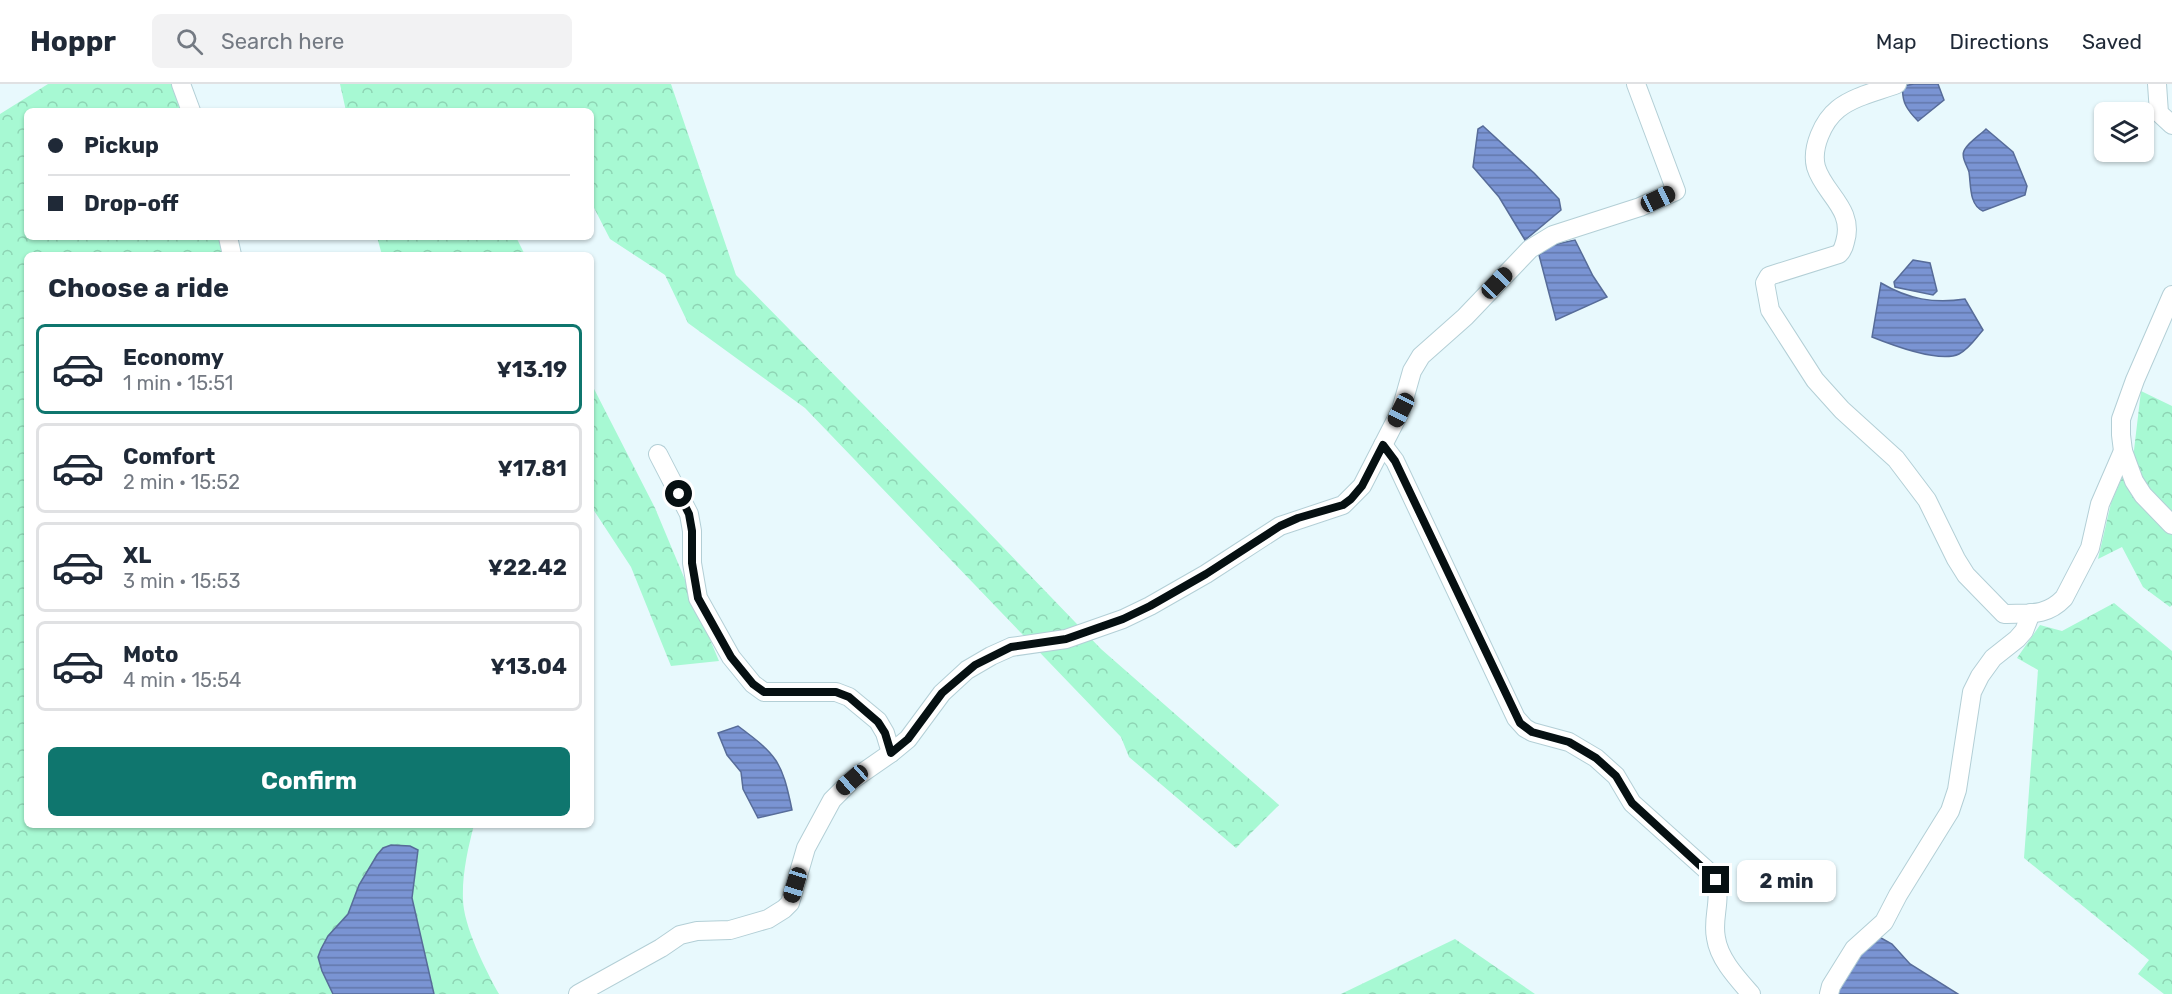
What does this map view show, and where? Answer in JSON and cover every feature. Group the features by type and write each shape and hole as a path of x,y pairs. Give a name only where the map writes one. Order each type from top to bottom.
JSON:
{"street":[{"path":"181,84 190,108"},
{"path":"579,994 680,936 697,931 730,930 768,919 784,909 790,903 806,848 832,800 852,780 908,739 942,693 975,665 1011,647 1066,639 1123,619 1206,574 1280,526 1298,518 1343,505 1351,499 1362,486 1401,410 1412,371 1421,356 1465,317 1530,249 1553,235 1640,207 1676,191 1636,84"},
{"path":"1898,84 1846,104 1835,111 1820,133 1815,159 1818,172 1840,206 1846,222 1847,235 1842,251 1769,276 1765,284 1768,306 1815,380 1842,410 1896,459 1927,500 1956,560 1966,574 2004,614 2046,612 2064,598 2090,548 2100,504 2123,451"},
{"path":"2157,84 2159,113 2172,124"},
{"path":"2172,295 2146,350 2121,418 2123,451 2134,481 2143,495 2172,525"},
{"path":"1383,445 1395,461 1516,718 1532,732 1569,742 1596,758 1616,776 1632,803 1710,873 1718,884 1715,928 1718,945 1736,976 1751,994"},
{"path":"658,454 689,514 692,531 692,563 698,598 731,657 753,684 764,692 836,692 849,697 878,722 885,733 891,753"},
{"path":"1829,994 1831,986 1854,949 1884,922 1898,895 1950,812 1956,790 1972,692 1993,658 2024,631 2031,613"}],"green space":[{"path":"48,84 175,84 185,108 24,108 24,240 224,240 226,252 24,252 24,828 473,828 464,871 464,910 476,948 499,994 0,994 0,114"},
{"path":"340,84 671,84 736,275 1101,649 1279,805 1236,848 1129,757 1121,737 805,408 688,323 665,275 610,239 594,208 594,108 345,108"},
{"path":"378,240 518,240 524,252 381,252"},
{"path":"594,389 655,508 719,661 671,666 631,567 594,511"},
{"path":"2141,391 2172,406 2172,605 2170,607 2143,587 2122,547 2098,559 2111,503 2134,450"},
{"path":"2114,603 2172,651 2172,994 2164,994 2138,974 2149,960 2024,858 2038,670 2017,658 2040,625 2062,631"},
{"path":"1455,939 1535,994 1341,994"}],"water":[{"path":"1938,84 1944,100 1918,121 1908,110 1903,97 1903,86"},
{"path":"1483,126 1559,199 1561,210 1525,240 1499,197 1473,167 1478,129"},
{"path":"1986,129 2013,152 2027,186 2025,195 1983,211 1978,208 1973,199 1969,172 1963,155 1969,144"},
{"path":"1575,240 1593,276 1607,297 1556,320 1539,255 1552,245"},
{"path":"1913,260 1930,263 1937,291 1933,295 1895,287 1894,282"},
{"path":"1881,283 1901,293 1922,299 1943,301 1965,299 1983,330 1966,349 1951,356 1928,355 1872,337"},
{"path":"738,726 770,752 776,760 785,780 792,810 758,818 743,789 741,772 727,755 718,733"},
{"path":"391,845 410,846 418,850 412,898 434,994 333,994 318,957 321,949 328,936 348,914 359,885 377,855 383,848"},
{"path":"1881,938 1892,944 1910,964 1958,994 1837,994 1844,973 1874,940"}],"route":[{"path":"679,494 689,514 692,531 692,563 698,598 726,650 753,684 769,694 836,692 849,697 878,722 885,733 891,753 908,739 942,693 975,665 1011,647 1066,639 1123,619 1206,574 1280,526 1298,518 1343,505 1362,486 1383,445 1395,461 1516,718 1532,732 1569,742 1596,758 1616,776 1632,803 1716,880"}]}
